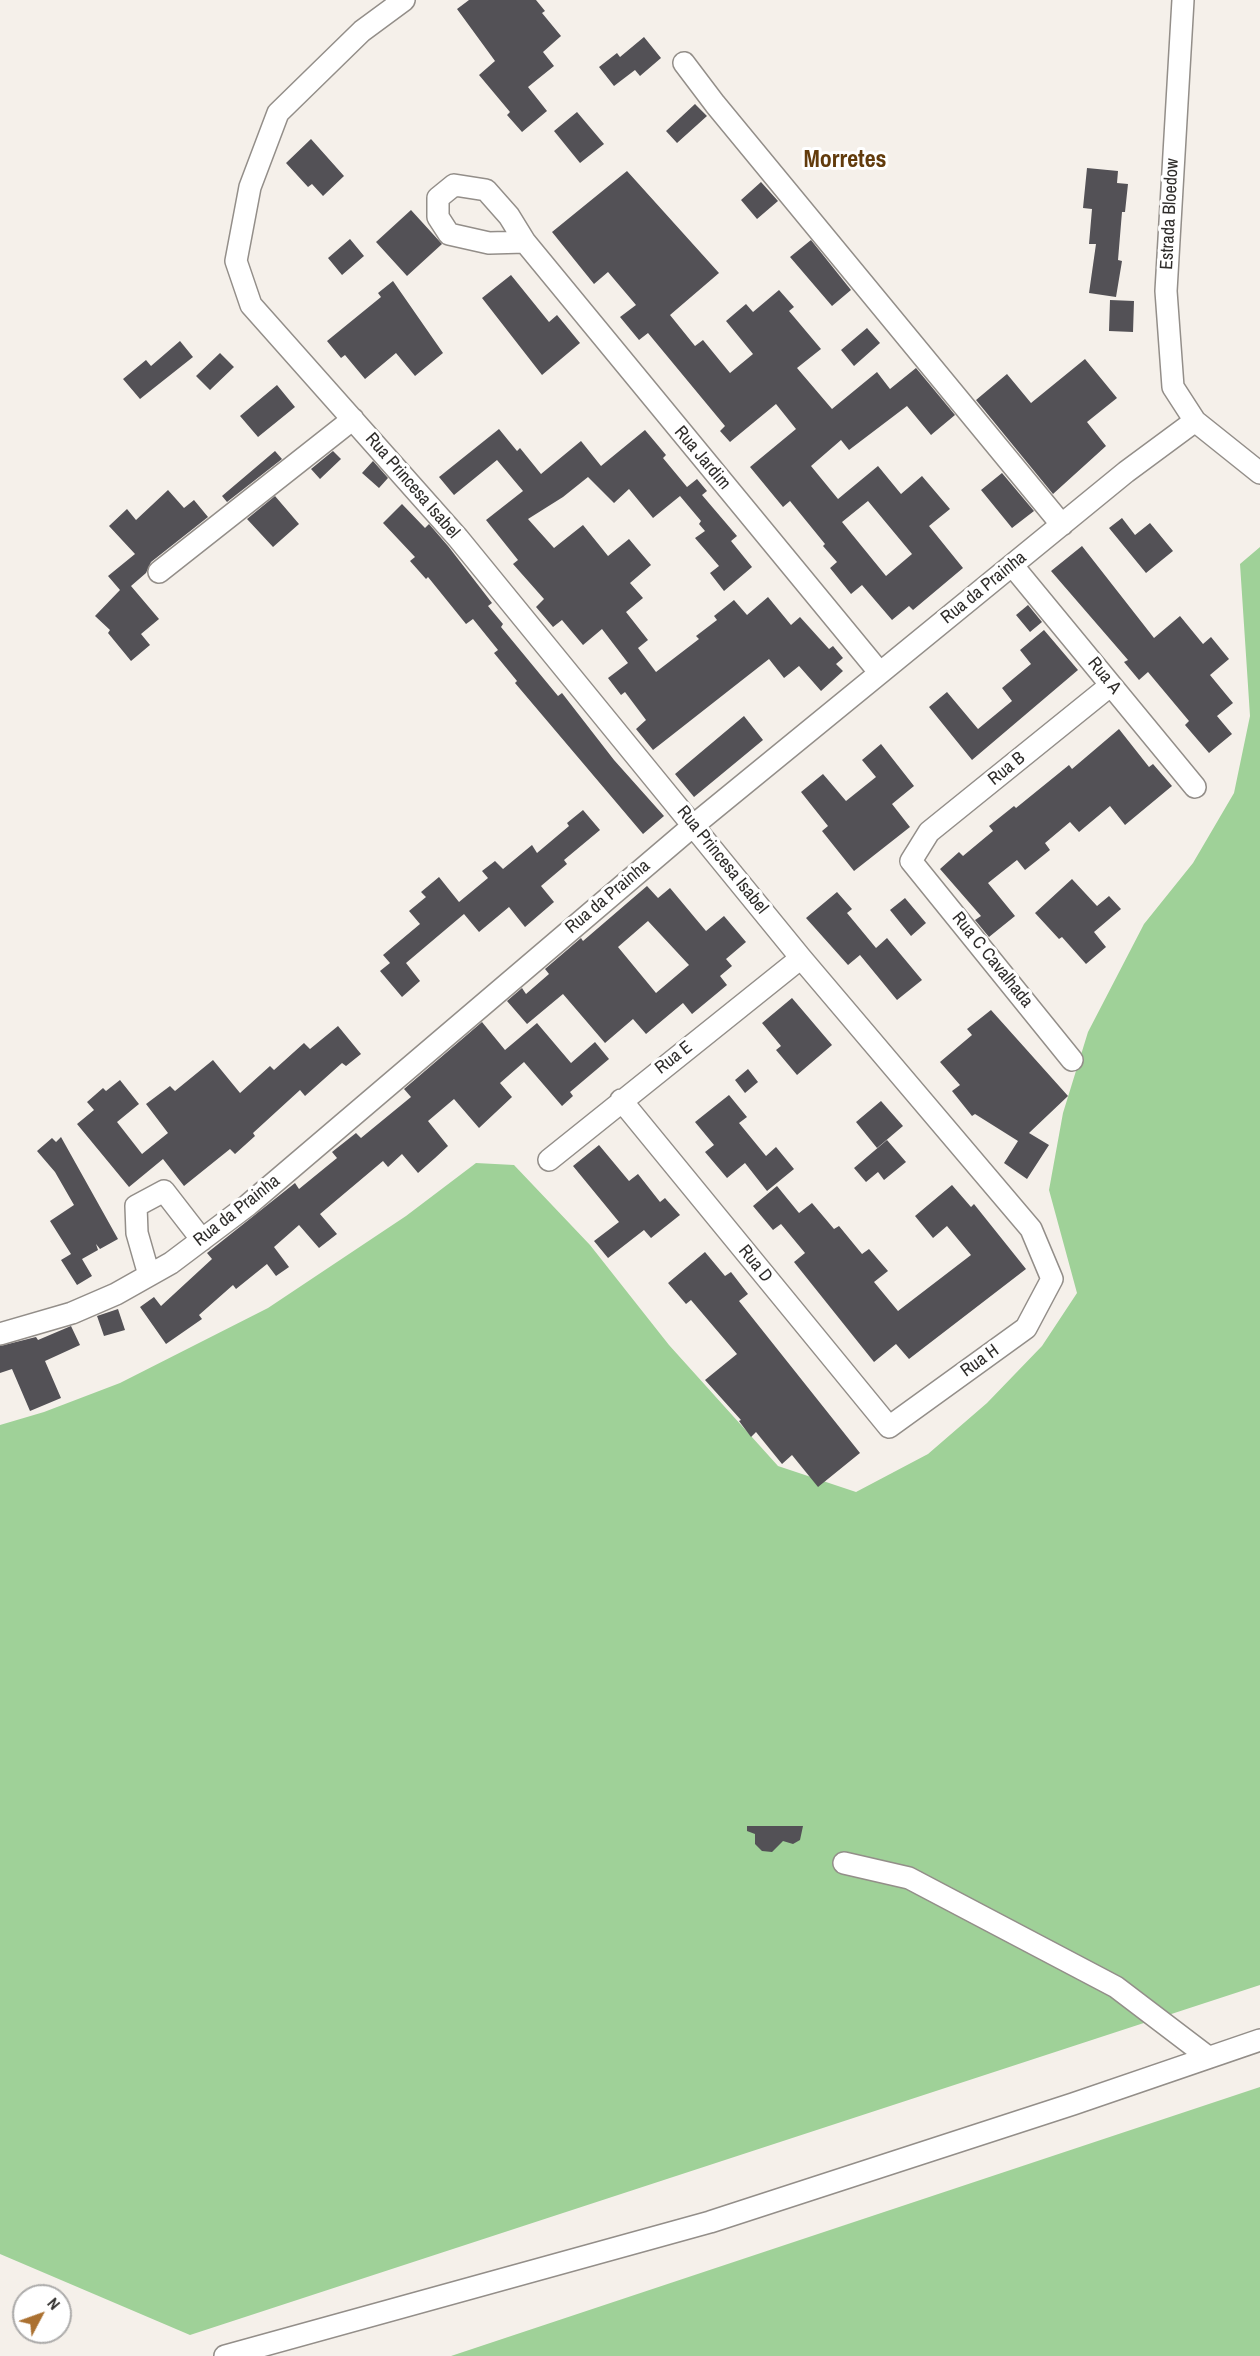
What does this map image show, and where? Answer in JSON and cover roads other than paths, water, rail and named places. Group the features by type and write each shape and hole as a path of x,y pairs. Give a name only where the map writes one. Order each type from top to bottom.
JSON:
{"street":[{"name":"Rua Princesa Isabel","path":"404,0 362,31 278,113 250,187 236,261 252,305 458,538 801,958"},
{"name":"Estrada Bloedow","path":"1183,0 1166,291 1173,387 1196,421 1260,473"},
{"path":"684,63 715,104 1062,525"},
{"name":"Rua Jardim","path":"525,242 880,673"},
{"path":"159,572 353,419"},
{"name":"Rua da Prainha","path":"0,1334 72,1313 116,1294 149,1275 248,1205 694,825 1148,455 1196,421"},
{"name":"Rua A","path":"1012,565 1195,787"},
{"name":"Rua B","path":"911,861 928,832 1111,685"},
{"name":"Rua C Cavalhada","path":"911,861 1072,1060"},
{"name":"Rua E","path":"549,1160 801,958"},
{"name":"Rua H","path":"801,958 1031,1229 1052,1279 1026,1328 889,1427"},
{"name":"Rua D","path":"621,1100 889,1427"},
{"path":"149,1275 137,1233 136,1206 164,1191 202,1239"},
{"path":"844,1863 909,1878 1116,1987 1208,2057"},
{"path":"225,2356 710,2222 1260,2040"}],"district":[{"name":"Morretes","path":"845,161"}]}
